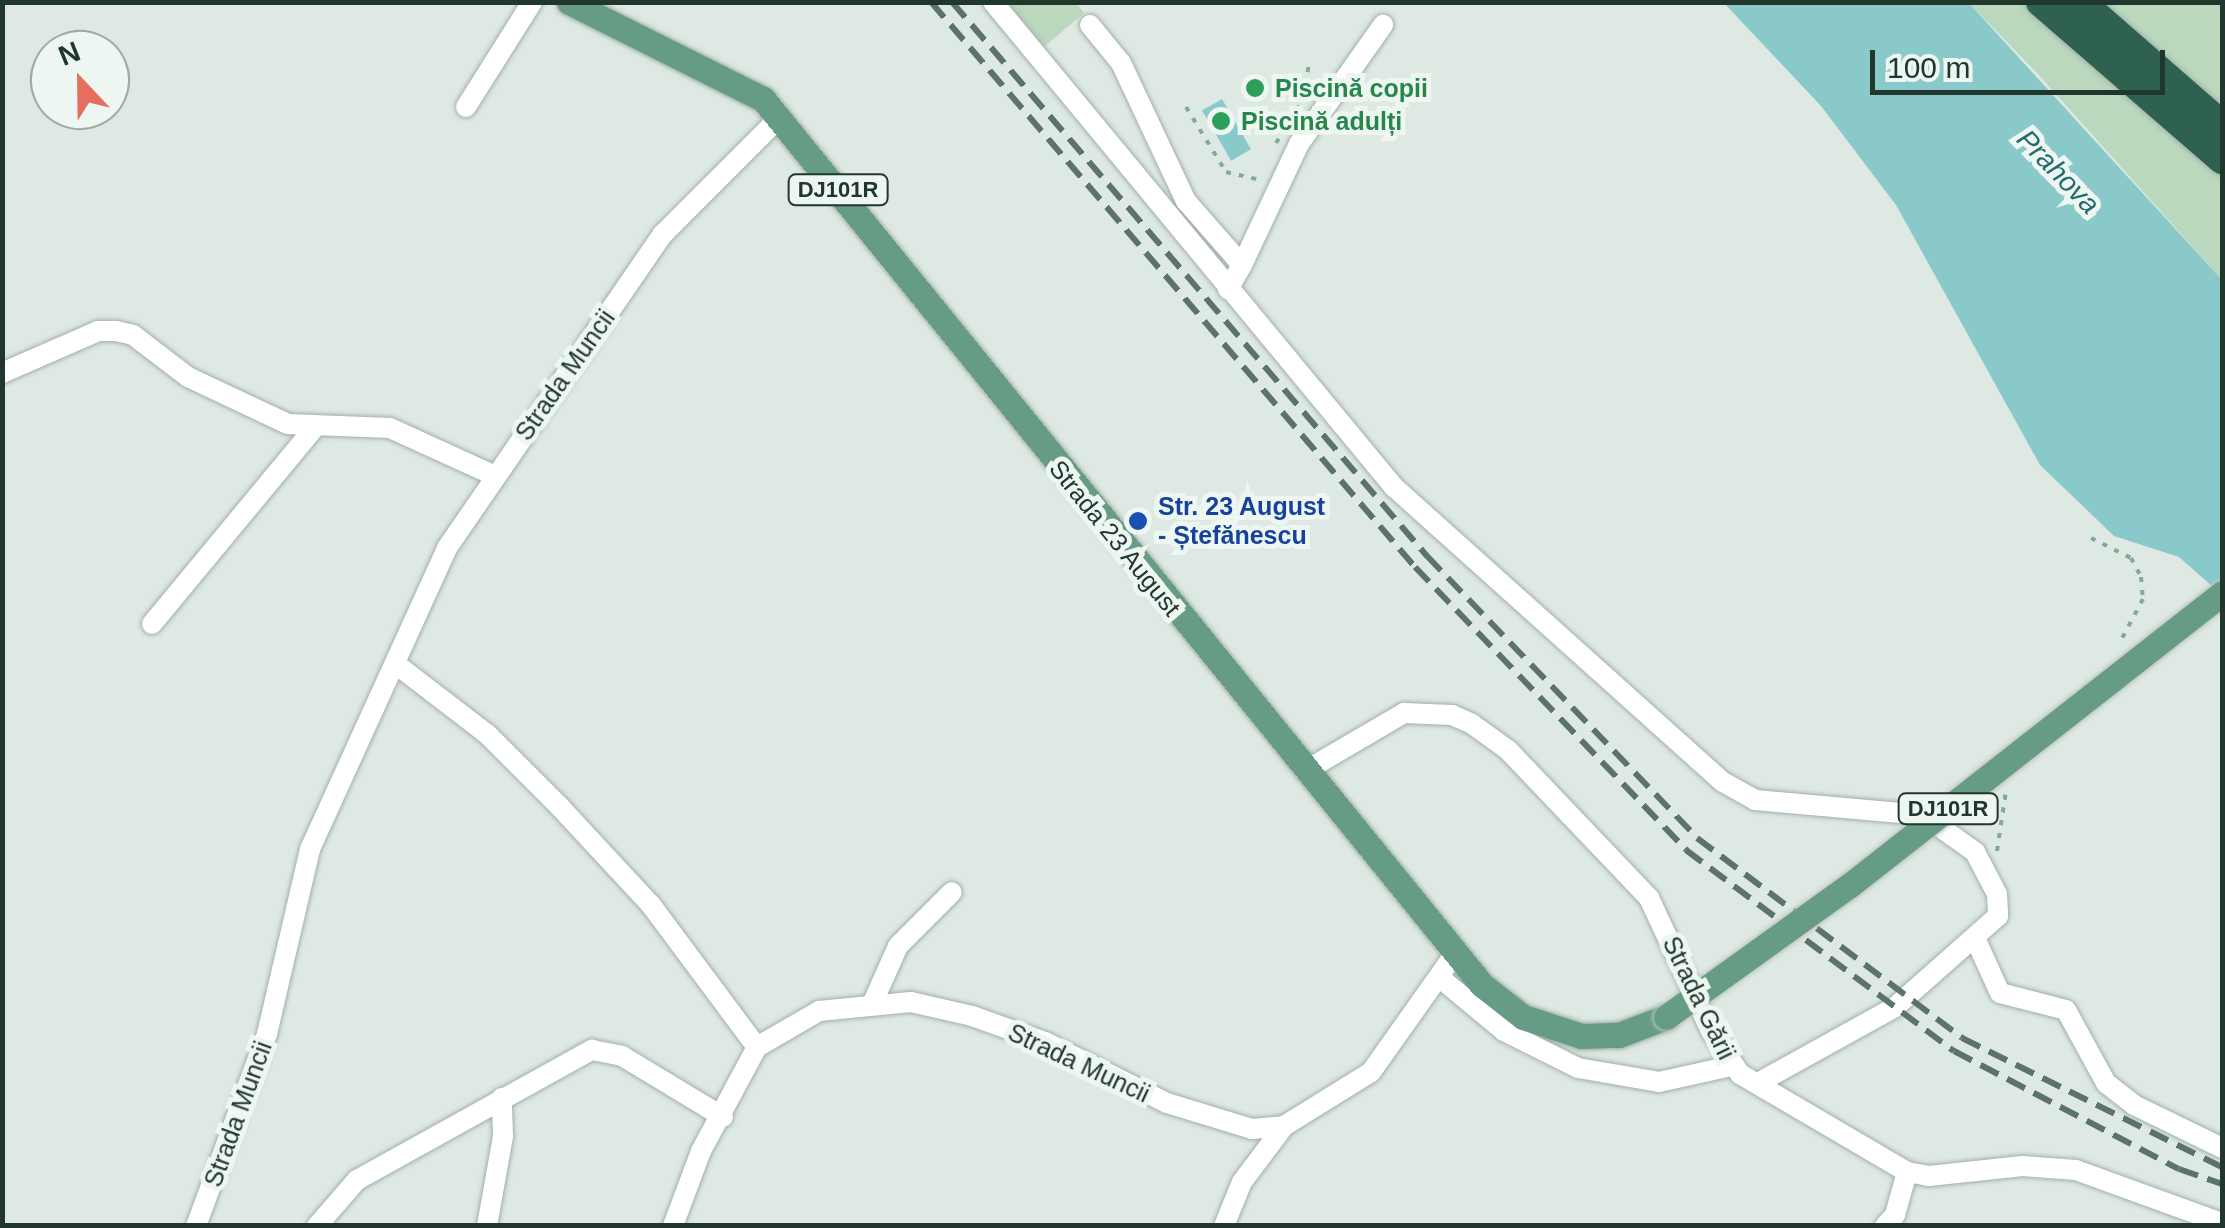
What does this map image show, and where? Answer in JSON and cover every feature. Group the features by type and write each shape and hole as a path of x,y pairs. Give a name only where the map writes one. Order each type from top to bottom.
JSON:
{"highway":[{"path":"2041,2 2222,159"},
{"path":"2080,2 2222,126"}],"main road":[{"name":"Strada 23 August","path":"569,2 736,81 779,118 1304,771 1446,966 1522,1017 1563,1032 1619,1035 1666,1017 1850,885 2222,593"}],"street":[{"path":"466,106 532,2"},
{"path":"993,2 1394,486 1740,794 1790,806 1923,815 1956,834 1976,852 1998,894 1998,916 1895,1007 1758,1083"},
{"path":"1090,24 1121,62 1186,200 1242,265"},
{"path":"1228,288 1299,144 1383,25"},
{"name":"Strada Muncii","path":"196,1226 267,1034 310,850 397,665 425,592 493,475 663,234 779,118"},
{"path":"2,372 98,331 116,331 133,335 188,377 240,403 314,428 390,428 493,475"},
{"path":"152,624 314,428"},
{"path":"397,665 486,734 559,806 651,905 758,1047 724,1117 701,1151 673,1226"},
{"name":"Strada Gării","path":"1304,771 1404,713 1452,714 1489,734 1649,898 1731,1066 1906,1172"},
{"path":"873,1002 898,946 952,892"},
{"path":"1975,938 2000,993 2066,1010 2106,1083 2134,1105 2222,1148"},
{"path":"1224,1226 1242,1182 1284,1126 1371,1072 1446,966 1504,1032 1578,1068 1659,1082 1731,1066"},
{"name":"Strada Muncii","path":"758,1047 819,1011 873,1002 911,1002 972,1016 1229,1126 1284,1126"},
{"path":"317,1226 357,1180 502,1098 606,1048 724,1117"},
{"path":"487,1226 503,1136 502,1098"},
{"path":"1885,1226 1895,1215 1906,1172 2076,1170 2222,1224"}],"path":[{"path":"1274,148 1304,98 1309,62"},
{"path":"1186,107 1226,172 1265,181 1270,165"}],"green space":[{"path":"1007,3 1076,3 1084,13 1044,47"},
{"path":"1969,3 2222,3 2222,280 2038,74"}],"water":[{"name":"Prahova","path":"1724,3 1969,3 2222,280 2222,595 2179,557 2114,536 2040,465 1896,205 1821,106"},
{"path":"1222,99 1251,149 1231,161 1202,110"}],"railway":[{"path":"931,2 1415,567 1686,850 1954,1051 2179,1169 2222,1184"},
{"path":"952,2 1427,556 1697,838 1962,1038 2222,1167"}],"place":[{"name":"Piscină copii","path":"1255,88"},
{"name":"Piscină adulți","path":"1221,121"},
{"name":"Str. 23 August - Ștefănescu","path":"1138,521"}]}
